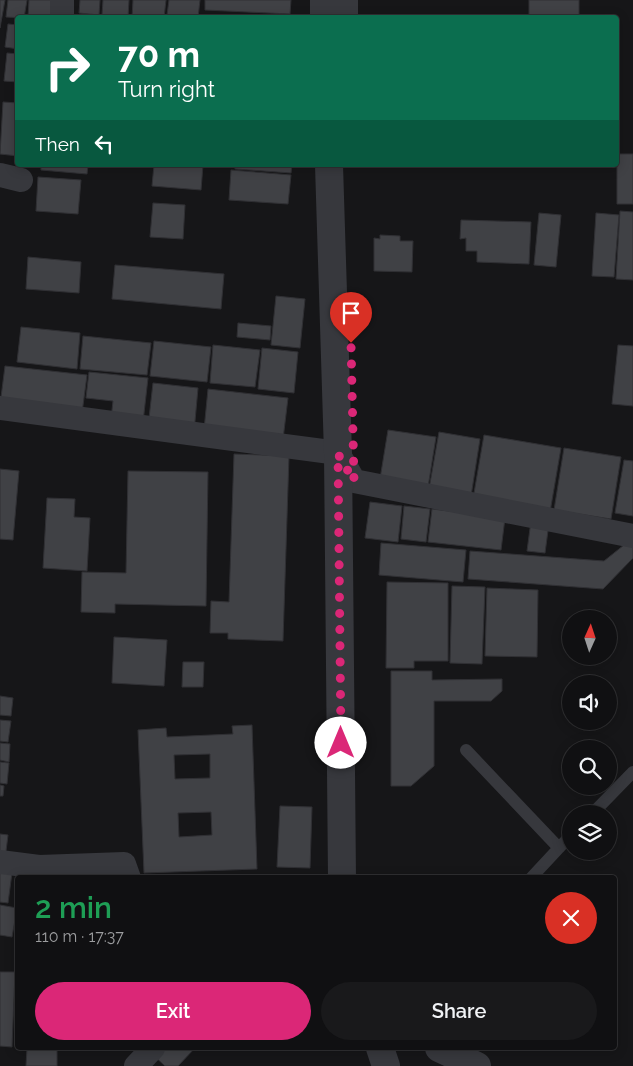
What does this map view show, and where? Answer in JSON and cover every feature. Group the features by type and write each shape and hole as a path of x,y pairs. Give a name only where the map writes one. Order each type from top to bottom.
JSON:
{"street":[{"path":"62,0 62,15"},
{"path":"324,0 324,15"},
{"path":"344,0 344,15"},
{"path":"329,167 338,454 342,875"},
{"path":"348,167 354,481 358,875"},
{"path":"0,408 338,454"},
{"path":"338,454 354,481 633,536"},
{"path":"0,862 39,867 124,864 127,875"},
{"path":"136,1066 151,1050"},
{"path":"373,1050 374,1066"},
{"path":"381,1050 386,1066"},
{"path":"443,1050 477,1066"}],"lane":[{"path":"466,750 559,848"},
{"path":"601,805 633,772"},
{"path":"534,875 562,845"}],"building":[{"path":"0,0 5,0 0,28"},
{"path":"8,0 27,0 24,15 6,17"},
{"path":"29,0 53,0 51,15 28,15"},
{"path":"80,0 100,0 99,15 79,13"},
{"path":"103,0 129,0 128,15 102,15"},
{"path":"133,0 166,0 164,15 132,15"},
{"path":"169,0 200,0 198,15 167,15"},
{"path":"205,0 291,0 290,14 205,10"},
{"path":"529,0 579,0 579,15 529,15"},
{"path":"8,24 15,25 15,49 5,47"},
{"path":"7,53 15,54 15,82 4,81"},
{"path":"3,102 15,103 15,156 0,154"},
{"path":"619,154 633,154 633,204 617,204"},
{"path":"41,167 88,167 87,174 41,170"},
{"path":"154,167 203,167 201,190 152,186"},
{"path":"235,167 292,167 291,173 235,169"},
{"path":"231,170 291,175 288,204 229,200"},
{"path":"38,177 81,180 78,214 36,211"},
{"path":"153,203 185,205 183,239 150,237"},
{"path":"620,211 633,212 633,280 616,279"},
{"path":"539,213 561,215 556,267 534,265"},
{"path":"596,213 619,215 614,277 592,276"},
{"path":"461,220 531,222 529,264 477,262 477,251 466,251 466,238 460,239"},
{"path":"380,235 400,236 400,241 413,241 412,272 374,271 374,238 380,239"},
{"path":"28,257 81,262 79,293 26,289"},
{"path":"115,265 224,274 221,309 112,299"},
{"path":"276,296 305,299 300,348 271,345"},
{"path":"238,323 271,326 270,340 237,337"},
{"path":"21,327 80,333 77,369 17,362"},
{"path":"83,336 151,343 147,375 80,369"},
{"path":"154,341 211,347 207,382 150,376"},
{"path":"213,345 260,350 255,387 210,383"},
{"path":"618,345 633,346 633,406 612,404"},
{"path":"262,348 298,352 294,393 258,389"},
{"path":"5,366 87,375 82,413 0,405"},
{"path":"89,372 148,378 143,422 111,419 113,401 86,398"},
{"path":"153,383 198,388 194,432 148,427"},
{"path":"208,389 288,398 283,439 204,430"},
{"path":"388,430 436,437 428,487 380,479"},
{"path":"439,432 480,439 471,496 429,489"},
{"path":"484,435 561,448 550,512 473,499"},
{"path":"564,448 621,457 611,519 554,510"},
{"path":"234,454 289,456 283,641 228,639 228,633 210,633 211,601 229,602"},
{"path":"624,460 633,461 633,516 615,513"},
{"path":"0,469 19,471 13,540 0,539"},
{"path":"128,471 208,472 206,606 115,604 115,613 81,612 82,572 126,573"},
{"path":"47,498 75,499 74,517 90,518 87,571 43,568"},
{"path":"370,502 402,506 398,542 365,538"},
{"path":"404,506 430,509 426,542 401,539"},
{"path":"432,509 505,518 501,550 428,542"},
{"path":"531,521 549,523 545,553 527,551"},
{"path":"629,541 633,543 633,558 603,589 468,579 470,551 604,561"},
{"path":"381,543 466,550 463,582 379,575"},
{"path":"387,582 448,583 448,661 414,661 414,668 386,668"},
{"path":"452,586 485,587 482,664 450,663"},
{"path":"487,588 538,590 537,657 485,656"},
{"path":"114,637 167,640 164,686 112,683"},
{"path":"183,662 204,662 203,687 182,687"},
{"path":"391,671 432,671 432,680 502,679 502,691 491,701 434,701 434,766 411,786 391,786"},
{"path":"0,696 13,698 11,716 0,715"},
{"path":"0,720 11,721 8,742 0,741"},
{"path":"252,725 257,869 144,873 138,730 166,728 167,737 233,734 232,726","holes":["210,754 210,778 175,779 174,755","211,812 212,835 179,837 178,813"]},
{"path":"0,743 10,744 9,762 0,760"},
{"path":"0,762 9,763 7,784 0,783"},
{"path":"0,785 4,786 3,796 0,796"},
{"path":"280,806 312,807 310,868 277,867"},
{"path":"0,834 8,835 5,859 0,858"},
{"path":"0,872 12,873 8,903 0,902"},
{"path":"0,905 15,908 12,937 0,935"},
{"path":"0,972 15,972 12,1047 0,1046"},
{"path":"27,1050 57,1050 57,1066 26,1066"},
{"path":"152,1050 193,1050 178,1066 165,1066 150,1052"}],"route":[{"path":"341,743 338,454 354,481 351,343"}]}
